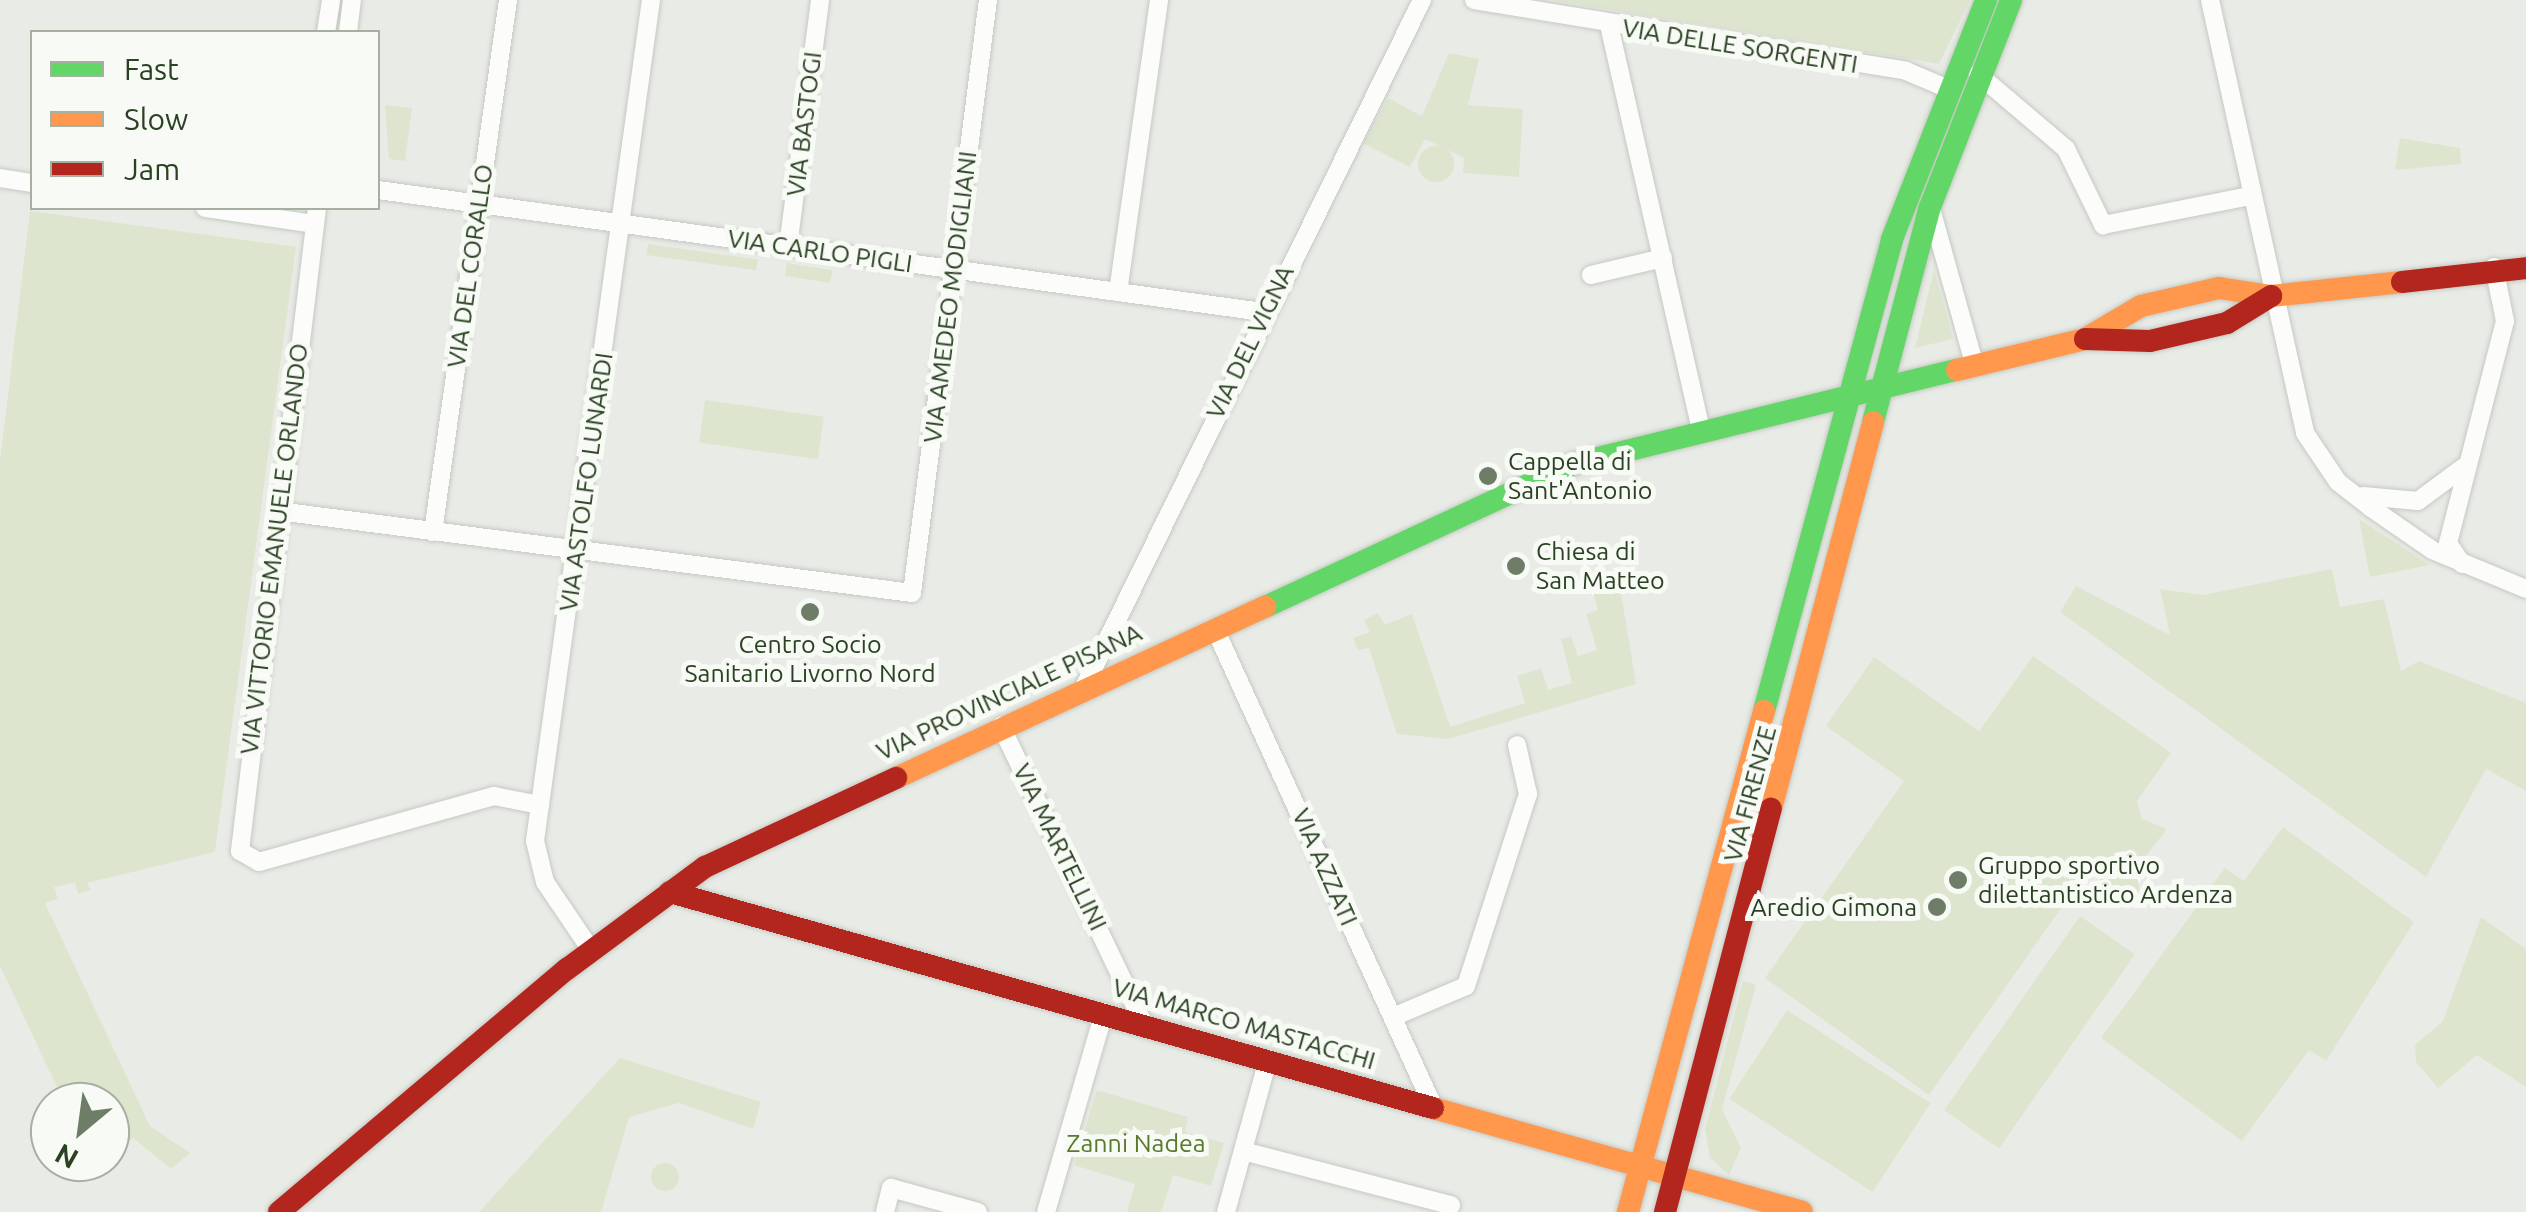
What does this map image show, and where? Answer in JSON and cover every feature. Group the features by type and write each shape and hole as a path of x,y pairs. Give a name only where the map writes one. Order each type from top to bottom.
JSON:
{"street":[{"path":"326,30 330,0"},
{"path":"348,30 352,0"},
{"name":"VIA DEL CORALLO","path":"433,532 508,0"},
{"name":"VIA ASTOLFO LUNARDI","path":"591,950 540,870 540,805 650,0"},
{"name":"VIA BASTOGI","path":"788,247 820,0"},
{"name":"VIA AMEDEO MODIGLIANI","path":"576,553 912,594 988,0"},
{"path":"1118,292 1159,0"},
{"name":"VIA DEL VIGNA","path":"1084,687 1263,312 1422,0"},
{"name":"VIA DELLE SORGENTI","path":"1474,0 1608,26 1906,71 1946,88"},
{"name":"VIA FIRENZE","path":"1628,1212 1856,398 1892,238 1946,88 1986,0"},
{"name":"VIA FIRENZE","path":"1664,1212 1888,390 1930,207 1978,74 2012,0"},
{"path":"2210,0 2300,422 2348,491 2462,564 2526,589"},
{"path":"1608,26 1701,430"},
{"path":"1978,74 2066,149 2102,226 2250,196"},
{"path":"0,178 30,183"},
{"name":"VIA CARLO PIGLI","path":"380,190 1263,312"},
{"path":"1930,207 1974,367"},
{"path":"233,210 316,216"},
{"name":"VIA VITTORIO EMANUELE ORLANDO","path":"316,216 239,842 244,858 259,862 494,796 540,805"},
{"path":"1591,274 1663,258"},
{"path":"2462,564 2448,543 2504,321 2494,267"},
{"path":"2085,339 2141,306 2204,292 2271,296 2494,267 2526,268"},
{"path":"2085,339 2150,342 2226,323 2271,296"},
{"name":"VIA PROVINCIALE PISANA","path":"279,1212 591,950 670,892 1002,726 1573,464 1701,430 1856,398 2085,339"},
{"path":"2348,491 2418,501 2466,466"},
{"path":"278,511 576,553"},
{"name":"VIA AZZATI","path":"1215,629 1433,1106"},
{"name":"VIA MARTELLINI","path":"1002,726 1143,1024"},
{"path":"1393,1016 1466,986 1528,794 1518,745"},
{"name":"VIA MARCO MASTACCHI","path":"670,892 1802,1212"},
{"path":"1046,1212 1104,1012"},
{"path":"1226,1212 1268,1059"},
{"path":"1243,1150 1451,1205"},
{"path":"885,1212 891,1188 978,1212"}],"green space":[{"path":"1552,0 1970,0 1939,64"},
{"path":"1449,53 1479,59 1468,105 1523,109 1519,177 1463,173 1464,158 1425,139 1410,167 1363,143 1388,98 1422,116"},
{"path":"385,105 412,108 405,161 389,159"},
{"path":"2400,138 2460,148 2461,164 2395,170"},
{"path":"1436,146 1449,151 1454,164 1449,177 1436,182 1423,177 1418,164 1423,151"},
{"path":"30,211 296,247 215,852 87,883 91,890 78,894 75,883 54,887 58,899 45,903 129,1082 55,1082 0,966 0,461"},
{"path":"648,244 758,259 756,270 646,255"},
{"path":"787,263 832,270 830,283 785,276"},
{"path":"1934,270 1953,339 1915,348"},
{"path":"705,400 824,417 818,459 699,443"},
{"path":"2359,519 2430,565 2370,577"},
{"path":"2332,569 2340,607 2384,599 2401,671 2419,661 2526,703 2526,791 2486,769 2426,877 2060,612 2076,586 2170,635 2160,589 2203,595"},
{"path":"1620,587 1636,684 1448,739 1397,734 1369,648 1358,650 1353,638 1370,632 1364,620 1378,613 1385,625 1412,614 1450,727 1525,703 1517,676 1541,668 1548,690 1572,683 1561,639 1571,636 1578,656 1597,650 1586,614 1598,610 1593,593"},
{"name":"Gruppo sportivo dilettantistico Ardenza","path":"2033,656 2171,753 2137,801 2142,819 2167,829 2138,866 2139,891 2116,903 2102,899 2099,855 1929,1095 1765,978 1904,781 1826,726 1874,657 1979,731"},
{"path":"2283,827 2414,922 2326,1061 2309,1050 2242,1141 2101,1038 2225,868 2244,881"},
{"path":"2080,916 2135,954 1999,1149 1944,1110"},
{"path":"2481,917 2526,949 2526,1087 2477,1055 2438,1088 2416,1062 2415,1045 2443,1021"},
{"path":"1743,981 1756,985 1722,1109 1741,1148 1729,1175 1710,1158 1705,1129"},
{"path":"1787,1010 1930,1103 1873,1192 1729,1099"},
{"path":"620,1058 761,1102 753,1129 679,1103 629,1117 601,1212 479,1212"},
{"path":"130,1084 150,1126 190,1153 171,1169 133,1138 130,1141"},
{"name":"Zanni Nadea","path":"1097,1090 1188,1117 1185,1132 1224,1143 1211,1186 1173,1175 1161,1212 1127,1212 1135,1184 1074,1165"},
{"path":"665,1163 675,1167 679,1177 675,1187 665,1191 655,1187 651,1177 655,1167"}],"traffic: fast":[{"path":"1764,711 1892,239 1986,0"},
{"path":"1873,422 1930,207 2011,0"},
{"path":"1265,607 1573,464 1957,370"}],"traffic: slow":[{"path":"1957,370 2085,339 2141,306 2219,288 2271,296 2402,282"},
{"path":"1771,809 1873,422"},
{"path":"896,778 1265,607"},
{"path":"1628,1212 1764,711"},
{"path":"1433,1108 1802,1212"}],"traffic: jam":[{"path":"2402,282 2526,268"},
{"path":"2085,339 2150,341 2227,323 2271,296"},
{"path":"279,1212 567,969 705,867 896,778"},
{"path":"1665,1212 1771,809"},
{"path":"670,892 1433,1108"}],"place":[{"name":"Cappella di Sant'Antonio","path":"1488,476"},
{"name":"Chiesa di San Matteo","path":"1516,566"},
{"name":"Centro Socio Sanitario Livorno Nord","path":"810,612"},
{"name":"Gruppo sportivo dilettantistico Ardenza","path":"1958,880"},
{"name":"Aredio Gimona","path":"1937,907"}]}
